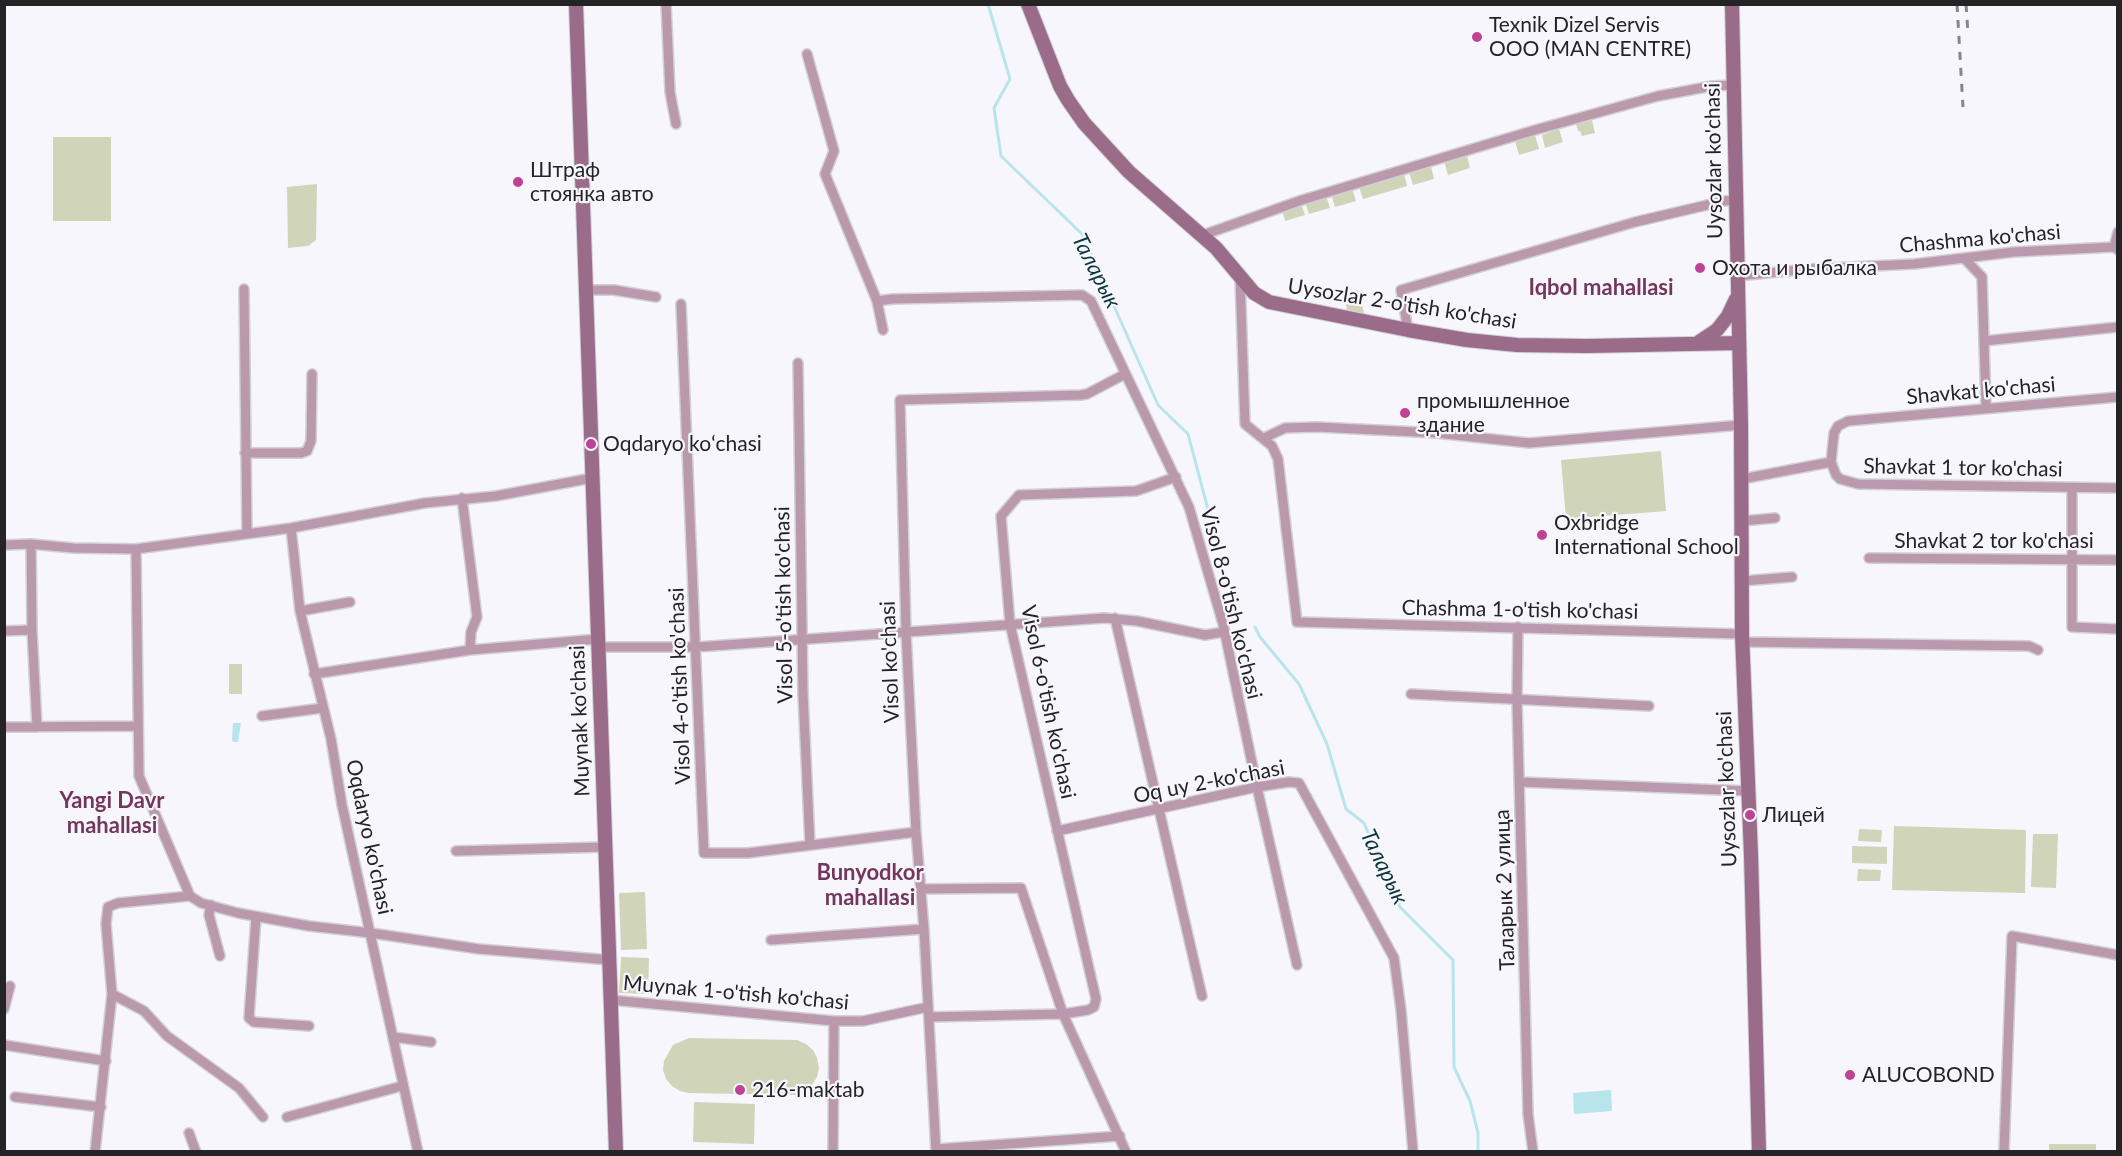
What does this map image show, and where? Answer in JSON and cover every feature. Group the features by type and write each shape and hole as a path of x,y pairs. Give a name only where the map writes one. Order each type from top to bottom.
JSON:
{"street":[{"name":"Muynak ko'chasi","path":"576,4 616,1152"},
{"path":"666,4 670,92 676,124"},
{"name":"Uysozlar 2-o'tish ko'chasi","path":"1028,4 1054,71 1075,112 1129,172 1203,235 1254,293 1276,305 1467,340 1518,345 1550,347 1739,343"},
{"name":"Uysozlar ko'chasi","path":"1732,4 1743,638 1759,1152"},
{"path":"807,54 834,152 825,174 877,301 883,330"},
{"path":"1203,235 1292,203 1535,130 1659,96 1712,86 1734,85"},
{"path":"1408,330 1401,290 1635,222 1736,200"},
{"path":"2116,248 2118,232"},
{"name":"Chashma ko'chasi","path":"1737,276 1809,269 1914,264 2014,252 2116,248"},
{"path":"1964,258 1982,277 1986,408"},
{"path":"1240,277 1245,424 1264,438 1285,428 1317,427 1436,433 1529,442 1741,425"},
{"path":"244,289 246,534"},
{"path":"585,290 614,290 656,297"},
{"path":"1695,344 1710,335 1723,323 1732,309 1738,291"},
{"name":"Visol 8-o'tish ko'chasi","path":"877,301 892,298 1082,295 1091,301 1189,507 1224,632 1297,965"},
{"name":"Visol 4-o'tish ko'chasi","path":"681,304 704,854 748,852 916,832"},
{"path":"1984,341 2118,327"},
{"name":"Visol 5-o'tish ko'chasi","path":"798,363 807,813 810,845"},
{"name":"Visol ko'chasi","path":"936,1150 906,632 900,400 1081,395 1125,374"},
{"path":"245,453 301,453 310,447 312,375"},
{"name":"Shavkat ko'chasi","path":"1832,462 1834,434 1838,426 1848,421 2118,397"},
{"name":"Chashma 1-o'tish ko'chasi","path":"1264,438 1272,446 1278,459 1297,622 1518,627 1743,638 2029,646 2038,650"},
{"path":"1742,479 1832,462"},
{"name":"Shavkat 1 tor ko'chasi","path":"1832,462 1836,475 1840,479 1858,484 2118,488"},
{"name":"Visol 6-o'tish ko'chasi","path":"1095,1007 1096,999 1010,624 1001,516 1016,497 1030,494 1136,491 1176,477"},
{"path":"4,545 31,544 73,548 136,549 291,528 425,503 496,496 592,478"},
{"path":"2072,488 2072,627 2118,629"},
{"path":"462,498 477,617 471,632 470,650"},
{"path":"1742,520 1775,518"},
{"name":"Oqdaryo ko'chasi","path":"291,528 300,611 331,739 342,805 418,1152"},
{"path":"31,544 32,630 37,727"},
{"path":"95,1152 112,994 106,924 108,907 118,903 190,896 139,776 136,549"},
{"name":"Shavkat 2 tor ko'chasi","path":"1869,558 2118,560"},
{"path":"1742,581 1792,577"},
{"path":"300,611 350,602"},
{"path":"1115,618 1202,996"},
{"path":"314,674 470,650 598,643 697,646 1115,618 1205,635 1224,632"},
{"name":"Таларык 2 улица","path":"1518,627 1517,701 1528,1114 1533,1152"},
{"path":"4,631 32,630"},
{"path":"1412,694 1649,706"},
{"path":"262,716 323,708"},
{"path":"4,728 137,726"},
{"name":"Oq uy 2-ko'chasi","path":"1057,831 1257,788 1289,782 1299,783 1394,958 1401,1010 1413,1152"},
{"path":"1519,782 1749,790"},
{"path":"456,851 605,847"},
{"path":"920,889 1021,888 1063,1014 1126,1152"},
{"name":"Muynak 1-o'tish ko'chasi","path":"190,896 211,905 256,917 479,950 610,960"},
{"path":"211,905 209,915 220,956"},
{"path":"256,917 249,1018 254,1022 309,1026"},
{"path":"771,940 924,929"},
{"path":"2004,1152 2012,936 2118,955"},
{"path":"4,1008 10,986"},
{"path":"112,994 144,1011 167,1036 239,1088 263,1117"},
{"name":"Muynak 1-o'tish ko'chasi","path":"611,1000 834,1021 863,1021 929,1012 1063,1014 1095,1007"},
{"path":"833,1152 834,1021"},
{"path":"393,1037 431,1042"},
{"path":"4,1045 106,1060"},
{"path":"287,1117 402,1086"},
{"path":"15,1097 101,1107"},
{"path":"189,1133 196,1152"},
{"path":"936,1150 1120,1136"}],"green space":[{"path":"1592,120 1595,133 1582,136 1576,124"},
{"path":"1559,129 1563,142 1545,148 1542,135"},
{"path":"1535,135 1539,149 1519,155 1515,141"},
{"path":"53,137 111,137 111,221 53,221"},
{"path":"1467,155 1470,168 1448,175 1444,161"},
{"path":"1431,166 1434,179 1413,185 1409,172"},
{"path":"1404,174 1407,186 1363,199 1359,187"},
{"path":"317,184 316,240 308,246 288,248 287,187"},
{"path":"1352,188 1356,201 1335,207 1331,194"},
{"path":"1326,196 1330,208 1309,214 1305,202"},
{"path":"1301,204 1305,215 1285,221 1282,210"},
{"path":"1358,290 1365,316 1348,313 1343,294"},
{"path":"1661,451 1666,511 1566,519 1561,460"},
{"path":"229,664 242,664 242,694 229,694"},
{"path":"1894,826 2026,830 2025,893 1892,890"},
{"path":"1859,829 1882,830 1881,842 1858,841"},
{"path":"2033,834 2058,834 2056,888 2031,887"},
{"path":"1852,846 1887,847 1887,864 1852,863"},
{"path":"1858,869 1881,870 1880,881 1857,881"},
{"path":"645,892 647,949 621,950 619,893"},
{"path":"621,957 649,958 648,994 619,993"},
{"path":"689,1038 797,1040 813,1050 819,1068 817,1077 805,1092 796,1095 680,1091 666,1079 663,1070 664,1061 673,1045"},
{"path":"694,1102 755,1104 754,1144 693,1142"},
{"path":"2049,1144 2096,1144 2096,1151 2049,1151"}],"water":[{"path":"233,723 241,723 238,742 233,742 232,739"},
{"path":"1611,1090 1612,1111 1574,1114 1573,1093"}],"waterway":[{"name":"Таларык","path":"988,4 1010,79 994,108 1001,156 1082,234 1158,405 1188,434 1210,517"},
{"name":"Таларык","path":"1255,627 1260,637 1299,684 1327,744 1346,809 1364,823 1400,907 1453,960 1454,1067 1470,1101 1478,1133 1478,1152"}],"railway":[{"path":"1957,4 1963,107"},
{"path":"1966,4 1968,34"}],"place":[{"name":"Texnik Dizel Servis OOO (MAN CENTRE)","path":"1477,37"},
{"name":"Штраф стоянка авто","path":"518,182"},
{"name":"Охота и рыбалка","path":"1700,268"},
{"name":"промышленное здание","path":"1405,413"},
{"name":"Oqdaryo koʻchasi","path":"591,444"},
{"name":"Oxbridge International School","path":"1542,535"},
{"name":"Лицей","path":"1750,815"},
{"name":"ALUCOBOND","path":"1850,1075"},
{"name":"216-maktab","path":"740,1090"}],"district":[{"name":"Iqbol mahallasi","path":"1601,288"},
{"name":"Yangi Davr mahallasi","path":"112,814"},
{"name":"Bunyodkor mahallasi","path":"870,886"}]}
